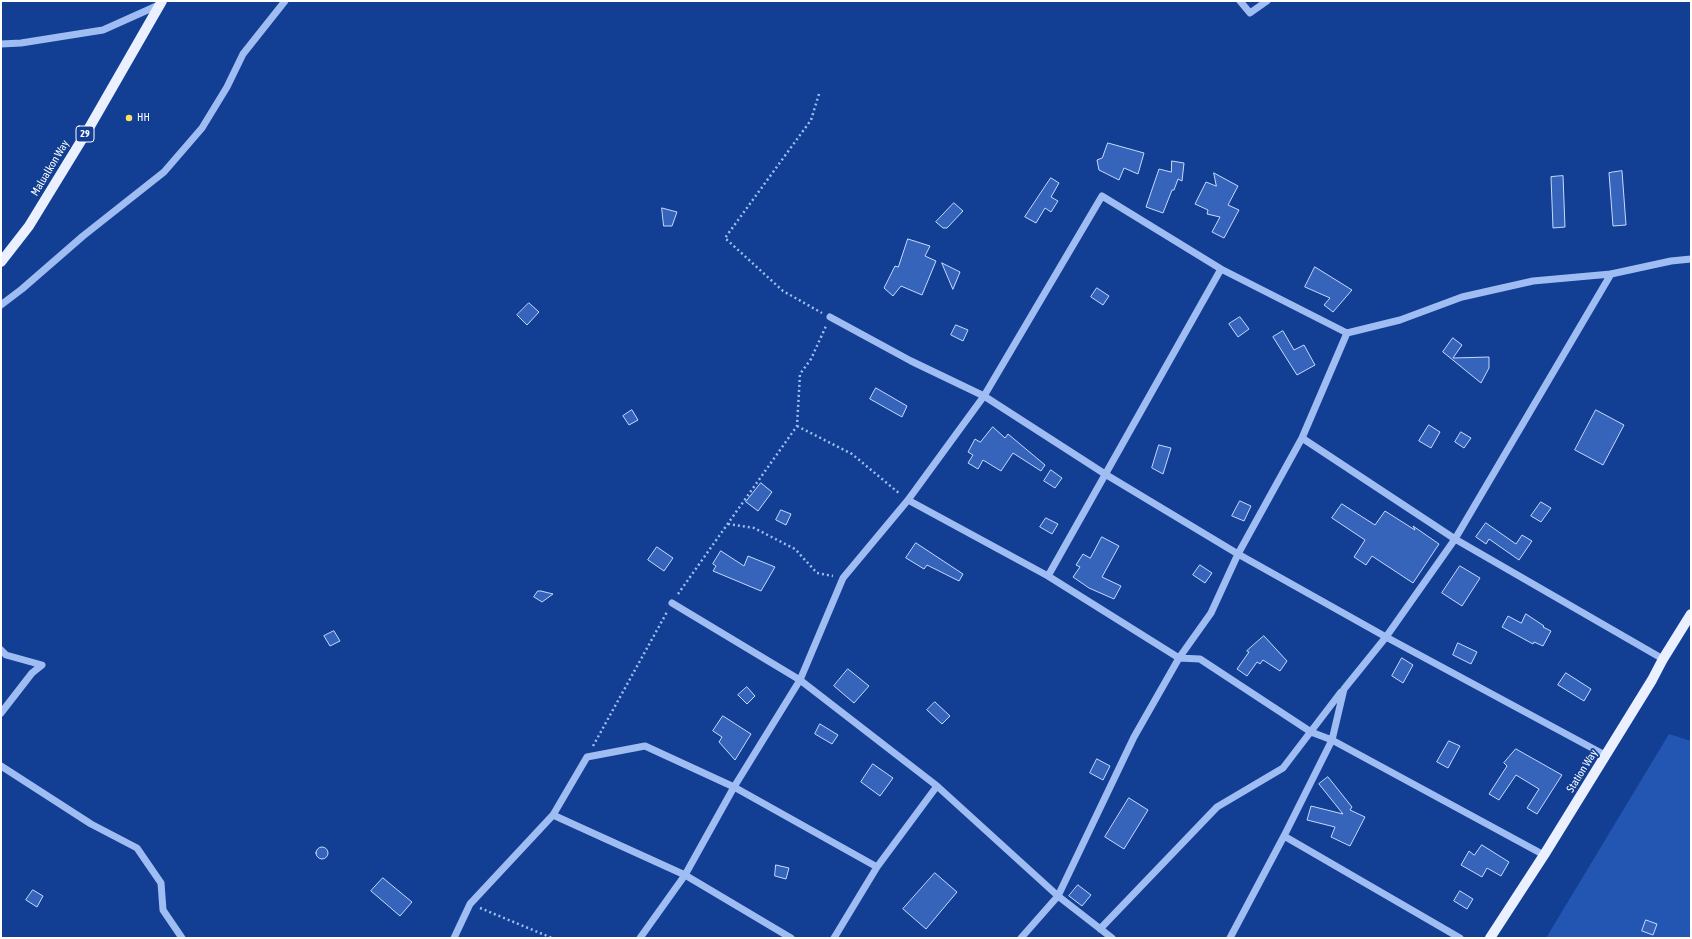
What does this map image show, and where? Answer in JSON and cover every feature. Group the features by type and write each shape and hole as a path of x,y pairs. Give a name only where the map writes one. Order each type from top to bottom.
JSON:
{"main road":[{"name":"Malualkon Way","path":"1,262 29,226 89,128 159,2"},
{"name":"Station Way","path":"1490,938 1544,855 1691,614"}],"street":[{"path":"1,305 22,289 83,236 164,172 202,128 227,87 243,54 285,1"},
{"path":"1240,1 1250,13 1267,1"},
{"path":"1,44 21,43 103,30 159,2"},
{"path":"640,938 685,875 734,788 800,680 843,578 908,500 984,396 1102,196 1221,269 1347,333 1400,320 1462,297 1533,281 1611,274 1671,261 1691,259"},
{"path":"1048,576 1221,269"},
{"path":"1100,929 1217,808 1283,768 1386,637 1455,539 1611,274"},
{"path":"830,317 911,361 984,396 1105,474 1238,554 1386,637 1605,755"},
{"path":"1021,938 1058,896 1134,736 1180,658 1211,613 1238,554 1302,438 1347,333"},
{"path":"1302,438 1455,539 1664,659"},
{"path":"908,500 1048,576 1180,658 1200,659 1311,732 1332,740 1544,855"},
{"path":"672,603 800,680 937,786 1058,896 1112,938"},
{"path":"1,650 6,655 42,665 32,673 1,713"},
{"path":"1230,938 1284,836 1332,740 1344,689"},
{"path":"454,938 470,904 553,815 587,757 645,746 734,788 877,867"},
{"path":"1,766 91,824 137,848 161,883 163,910 182,938"},
{"path":"834,938 877,867 937,786"},
{"path":"553,815 685,875 791,938"},
{"path":"1284,836 1460,938"}],"path":[{"path":"587,757 672,603 797,426 800,374 811,358 830,317 783,291 725,238 811,120 819,94"},
{"path":"797,426 852,454 908,500"},
{"path":"728,524 754,528 795,549 817,573 843,578"},
{"path":"470,904 552,938"}],"shaded area":[{"path":"1669,734 1691,741 1691,938 1546,938"}],"building":[{"path":"1108,143 1144,153 1138,174 1124,168 1119,180 1099,170 1097,160 1102,158"},
{"path":"1172,161 1184,163 1182,181 1178,179 1163,213 1146,207 1159,169 1171,172"},
{"path":"1622,171 1626,225 1613,226 1609,173"},
{"path":"1214,173 1238,186 1228,205 1239,210 1224,238 1212,232 1220,217 1207,214 1208,210 1195,204 1206,182 1216,186"},
{"path":"1563,176 1565,227 1553,228 1551,177"},
{"path":"1051,178 1059,183 1051,197 1058,201 1051,212 1045,208 1036,223 1025,217"},
{"path":"954,203 963,211 947,228 943,228 936,222"},
{"path":"662,208 677,212 672,226 664,226"},
{"path":"908,239 930,246 925,256 936,261 922,295 901,286 893,296 884,288 895,266 898,267"},
{"path":"942,263 960,272 953,289"},
{"path":"1315,267 1352,290 1333,312 1324,305 1330,298 1305,287"},
{"path":"1097,288 1109,296 1103,305 1091,297"},
{"path":"529,303 539,312 527,325 517,315"},
{"path":"1240,317 1249,329 1238,337 1229,324"},
{"path":"956,325 968,330 963,341 951,335"},
{"path":"1283,331 1294,350 1304,345 1315,365 1297,375 1273,337"},
{"path":"1453,338 1462,345 1453,358 1489,357 1489,368 1481,383 1443,352"},
{"path":"876,388 907,406 902,417 870,399"},
{"path":"632,410 638,420 629,425 623,416"},
{"path":"1596,410 1624,425 1603,465 1575,450"},
{"path":"1429,425 1440,432 1431,448 1419,441"},
{"path":"993,427 1005,438 1008,434 1045,465 1041,471 1013,453 1001,471 983,460 978,469 968,463 973,455 968,452 975,439 980,442"},
{"path":"1461,432 1471,438 1464,448 1455,442"},
{"path":"1159,445 1171,448 1163,474 1152,468"},
{"path":"1051,470 1062,478 1055,488 1044,481"},
{"path":"761,483 772,492 758,511 746,502"},
{"path":"1240,501 1251,506 1244,521 1232,516"},
{"path":"1541,502 1551,508 1541,522 1531,516"},
{"path":"1342,504 1375,525 1385,511 1415,530 1413,526 1439,544 1413,583 1372,556 1366,565 1354,557 1365,540 1332,518"},
{"path":"781,510 791,514 786,525 776,520"},
{"path":"1046,518 1058,524 1052,534 1040,527"},
{"path":"1486,523 1516,544 1522,535 1532,541 1519,560 1489,539 1486,544 1476,537"},
{"path":"1102,537 1119,546 1102,577 1121,586 1114,599 1089,588 1073,577 1080,567 1076,565 1083,554 1090,558"},
{"path":"916,543 963,574 959,581 927,565 924,569 906,558"},
{"path":"657,547 673,558 664,571 648,560"},
{"path":"721,551 744,566 748,556 775,567 761,591 713,571 716,566 713,564"},
{"path":"1200,565 1212,573 1205,583 1193,575"},
{"path":"1460,566 1480,578 1462,606 1442,593"},
{"path":"538,591 553,594 542,602 534,597"},
{"path":"1526,614 1551,631 1543,646 1534,642 1533,644 1502,627 1508,616 1521,623"},
{"path":"334,631 340,641 330,646 324,636"},
{"path":"1264,636 1287,661 1280,671 1263,660 1260,664 1257,662 1247,676 1237,669 1249,652 1247,651"},
{"path":"1458,643 1477,652 1471,664 1453,655"},
{"path":"1402,658 1413,665 1403,683 1392,676"},
{"path":"848,669 869,686 854,703 834,686"},
{"path":"1566,673 1591,689 1584,701 1558,685"},
{"path":"747,687 755,696 747,704 738,695"},
{"path":"935,702 950,716 942,724 927,710"},
{"path":"723,716 751,734 735,760 719,742 722,737 713,731"},
{"path":"820,724 838,735 832,744 815,734"},
{"path":"1449,741 1460,746 1448,768 1437,762"},
{"path":"1516,749 1562,775 1537,814 1527,808 1539,789 1516,775 1499,800 1489,794 1507,766 1504,763"},
{"path":"1097,759 1110,766 1103,780 1090,773"},
{"path":"873,764 893,778 880,796 861,782"},
{"path":"1328,777 1352,807 1350,810 1365,817 1350,846 1331,837 1335,827 1307,820 1311,806 1343,814 1319,784"},
{"path":"1129,798 1148,810 1124,849 1105,837"},
{"path":"1482,845 1509,862 1501,876 1487,868 1482,877 1461,865 1469,851 1474,855"},
{"path":"320,847 324,847 328,853 324,859 320,859 316,855 316,851"},
{"path":"776,865 789,868 786,879 775,876"},
{"path":"935,873 957,892 926,929 903,909"},
{"path":"383,878 412,902 400,916 371,891"},
{"path":"1078,885 1091,895 1082,906 1069,896"},
{"path":"33,890 43,896 37,907 26,900"},
{"path":"1460,891 1473,899 1467,909 1454,901"},
{"path":"1646,920 1657,924 1653,935 1642,931"}],"place":[{"name":"HH","path":"129,118"}]}
